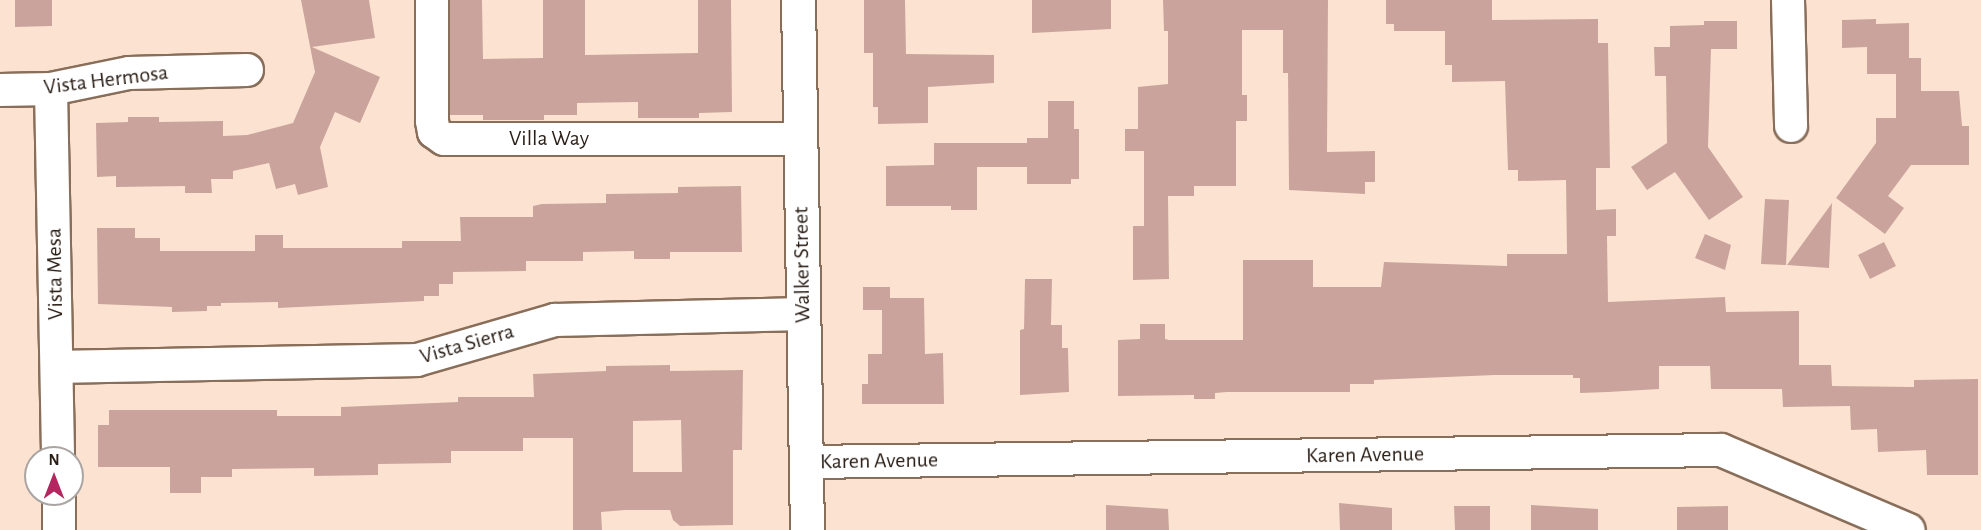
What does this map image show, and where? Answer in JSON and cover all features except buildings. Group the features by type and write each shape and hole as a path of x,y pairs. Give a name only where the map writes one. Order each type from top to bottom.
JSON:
{"main road":[{"name":"Walker Street","path":"798,0 807,530"}],"street":[{"name":"Villa Way","path":"432,0 432,121 434,132 444,139 799,139"},
{"path":"1788,0 1791,126"},
{"name":"Vista Hermosa","path":"0,90 51,89 129,73 247,69"},
{"name":"Vista Mesa","path":"51,89 58,446"},
{"name":"Vista Sierra","path":"57,367 417,360 555,320 804,314"},
{"name":"Karen Avenue","path":"806,462 1721,450 1909,530"},
{"path":"59,506 59,530"}]}
